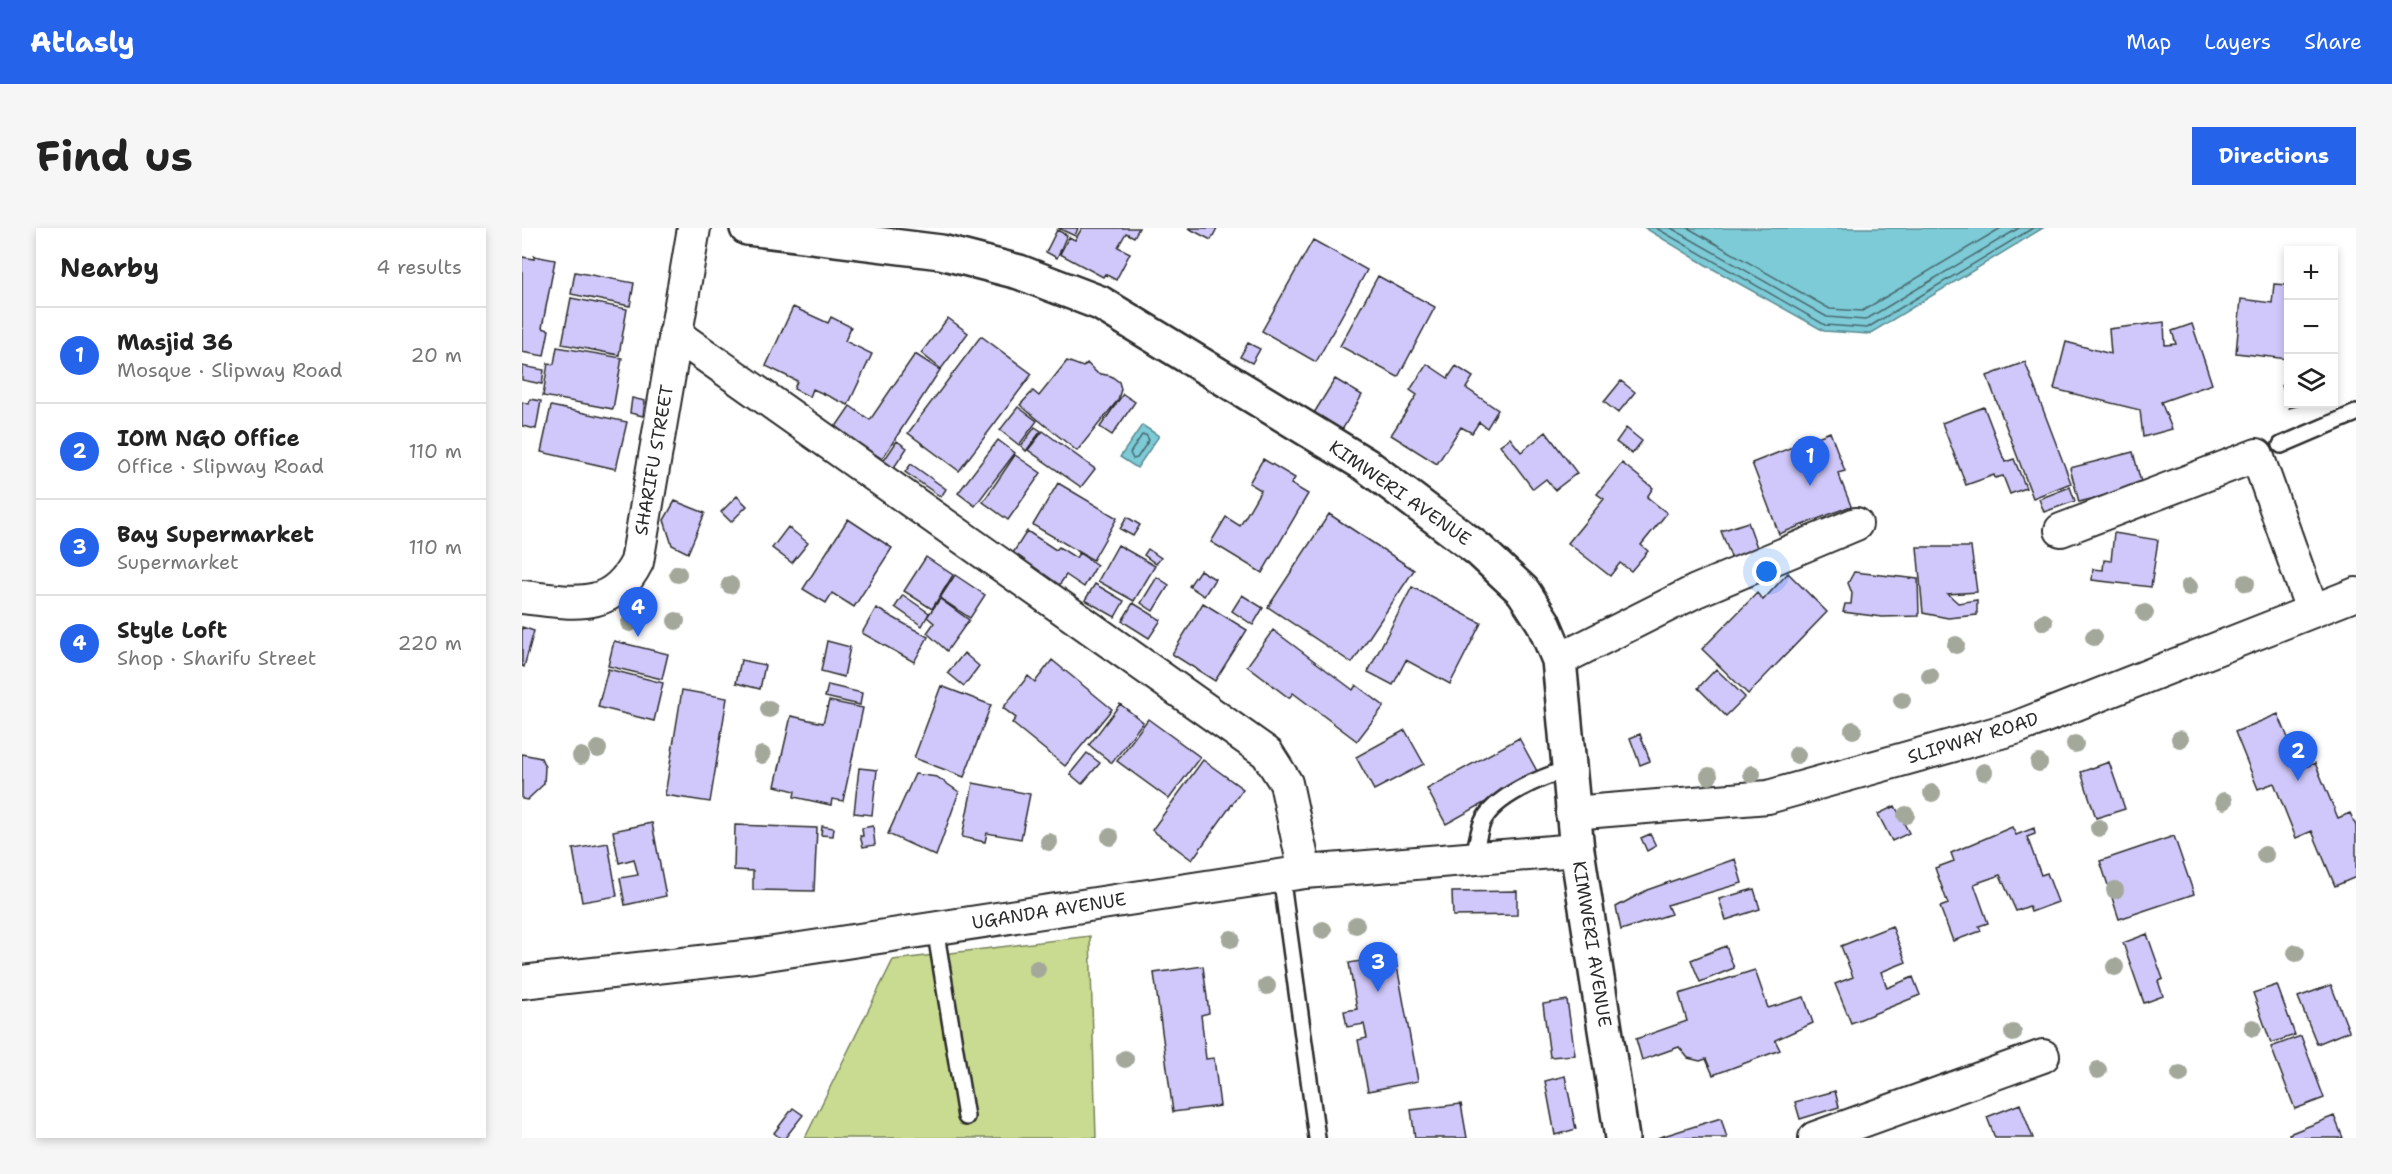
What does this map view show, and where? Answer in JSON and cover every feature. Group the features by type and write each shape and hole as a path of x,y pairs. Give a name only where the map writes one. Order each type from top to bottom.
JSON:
{"street":[{"name":"SHARIFU STREET","path":"522,597 575,602 595,601 613,593 628,580 637,562 694,228"},
{"name":"KIMWERI AVENUE","path":"747,228 940,252 1018,272 1100,303 1366,465 1479,550 1523,591 1543,622 1559,660 1572,813 1622,1138"},
{"path":"675,334 1266,753 1286,783 1293,874"},
{"path":"2061,530 2269,450 2312,610"},
{"path":"1559,660 1696,591 1856,524"},
{"name":"SLIPWAY ROAD","path":"1572,813 1768,797 2015,728 2356,594"},
{"name":"UGANDA AVENUE","path":"522,982 754,956 1293,874 1577,850"},
{"path":"1815,1138 2043,1056"}],"lane":[{"path":"2269,450 2356,413"},
{"path":"1473,860 1483,821 1497,806 1539,778 1568,769"},
{"path":"1293,874 1317,1138"},
{"path":"935,928 966,1117"}],"green space":[{"path":"1090,936 1096,1138 805,1138 893,960"}],"water":[{"path":"1645,228 2043,228 1869,334 1824,331"},
{"path":"1142,425 1159,436 1137,468 1120,457"}],"building":[{"path":"1058,228 1078,228 1075,236"},
{"path":"1082,228 1139,228 1134,237 1126,233 1118,247 1130,253 1116,280 1105,274 1103,277 1060,254 1069,237 1075,240"},
{"path":"1188,228 1217,228 1211,240"},
{"path":"1057,230 1067,235 1057,258 1046,252"},
{"path":"1313,240 1367,270 1316,362 1262,331"},
{"path":"534,256 555,260 542,328 549,330 544,356 522,352 522,257 534,259"},
{"path":"575,272 634,283 630,306 571,294"},
{"path":"1378,276 1435,307 1398,377 1340,346"},
{"path":"2274,284 2284,285 2284,359 2236,353 2241,299 2272,303"},
{"path":"571,298 627,309 619,355 562,344"},
{"path":"793,307 828,323 831,317 851,327 845,341 872,354 848,405 813,389 810,397 794,389 797,381 766,366"},
{"path":"948,318 968,333 941,369 921,353"},
{"path":"2164,322 2165,345 2176,344 2172,331 2192,324 2212,384 2161,402 2172,429 2143,437 2140,410 2054,389 2066,342 2111,354 2109,329"},
{"path":"981,336 1032,374 959,471 908,433"},
{"path":"1248,343 1260,349 1252,363 1240,357"},
{"path":"557,347 622,358 613,409 543,396 548,363 554,364"},
{"path":"915,354 940,370 882,459 835,428 850,406 870,420"},
{"path":"1067,361 1083,367 1087,363 1097,373 1111,376 1119,382 1121,389 1118,400 1077,451 1020,405 1033,391 1039,396"},
{"path":"2025,362 2071,483 2033,498 1987,376"},
{"path":"1427,364 1448,378 1456,366 1473,377 1466,388 1498,410 1487,428 1479,422 1472,433 1461,427 1437,464 1391,435 1417,395 1410,390"},
{"path":"522,366 544,370 542,384 522,380"},
{"path":"1335,379 1362,395 1342,430 1314,413"},
{"path":"1621,381 1635,392 1618,413 1604,402"},
{"path":"1123,394 1135,402 1112,435 1100,427"},
{"path":"632,398 645,401 643,416 630,413"},
{"path":"530,399 541,401 536,429 522,426 522,402 529,404"},
{"path":"551,406 627,422 616,469 541,452"},
{"path":"1018,407 1037,421 1019,445 1000,430"},
{"path":"1984,407 2005,462 2014,459 2026,488 2010,494 2003,476 1995,478 1994,475 1966,485 1942,423"},
{"path":"1035,427 1041,431 1026,451 1021,446"},
{"path":"1626,428 1642,441 1632,454 1616,442"},
{"path":"1043,431 1095,469 1081,487 1028,450"},
{"path":"1546,432 1577,473 1555,490 1546,479 1533,489 1500,445 1510,438 1521,452"},
{"path":"1830,432 1845,471 1838,473 1851,506 1779,534 1752,463"},
{"path":"998,440 1015,453 975,506 958,493"},
{"path":"897,441 907,448 893,469 883,462"},
{"path":"2133,452 2142,486 2079,502 2070,468"},
{"path":"1015,455 1041,473 1008,520 983,502"},
{"path":"1263,459 1295,478 1291,484 1308,494 1262,573 1211,542 1226,517 1240,526 1261,490 1249,483"},
{"path":"1622,463 1653,488 1647,497 1667,513 1641,545 1648,551 1631,571 1620,563 1610,576 1568,543 1604,499 1597,494"},
{"path":"911,464 946,489 941,497 905,472"},
{"path":"1058,483 1117,518 1093,560 1033,525"},
{"path":"2070,487 2075,501 2044,512 2039,499"},
{"path":"737,496 747,506 731,522 721,512"},
{"path":"675,501 705,513 688,553 672,545 664,520"},
{"path":"1329,514 1414,570 1352,663 1268,607"},
{"path":"1127,517 1140,525 1133,536 1120,529"},
{"path":"848,519 892,548 854,607 832,593 826,603 803,589"},
{"path":"1748,522 1759,553 1733,562 1721,531"},
{"path":"788,527 808,543 792,563 772,548"},
{"path":"1027,531 1056,550 1059,547 1076,558 1079,553 1097,565 1084,587 1066,575 1058,587 1011,556"},
{"path":"2114,533 2158,540 2151,587 2092,580 2093,569 2103,570 2104,560 2111,561"},
{"path":"1118,545 1155,566 1134,601 1098,581"},
{"path":"1917,547 1971,547 1977,592 1948,594 1958,603 1977,600 1977,615 1948,618 1923,613"},
{"path":"1148,549 1161,558 1156,564 1144,555"},
{"path":"926,557 953,575 932,609 904,591"},
{"path":"1200,570 1215,579 1204,596 1189,586"},
{"path":"1854,572 1918,579 1919,616 1882,617 1843,612 1845,604 1851,604 1852,593 1848,583"},
{"path":"1788,573 1827,612 1748,694 1702,649 1757,593 1763,600"},
{"path":"955,575 985,595 970,618 940,598"},
{"path":"1157,577 1169,585 1153,611 1141,603"},
{"path":"1095,584 1124,601 1115,617 1085,600"},
{"path":"1412,587 1481,623 1450,684 1406,660 1393,685 1368,672"},
{"path":"903,595 929,613 922,626 895,607"},
{"path":"1242,595 1263,608 1253,625 1232,611"},
{"path":"940,599 969,620 947,651 927,633 934,623 927,617"},
{"path":"1133,603 1161,620 1149,638 1122,621"},
{"path":"1203,603 1247,630 1215,681 1172,654"},
{"path":"876,608 928,637 914,662 862,633"},
{"path":"522,627 534,631 524,667 522,666"},
{"path":"1273,630 1353,690 1356,685 1384,706 1357,741 1293,693 1289,698 1247,666"},
{"path":"614,641 668,654 662,679 608,666"},
{"path":"827,641 850,647 844,677 821,671"},
{"path":"964,653 979,666 964,686 948,673"},
{"path":"741,660 765,665 760,689 736,683"},
{"path":"1052,660 1112,709 1065,766 1012,723 1016,718 1003,708 1028,676 1035,682"},
{"path":"608,669 663,683 654,721 598,707"},
{"path":"1716,669 1745,697 1726,716 1698,688"},
{"path":"828,685 862,693 860,705 825,697"},
{"path":"941,686 991,705 964,777 914,758"},
{"path":"682,690 727,698 710,802 665,795"},
{"path":"829,701 863,708 843,801 832,799 831,805 794,797 795,791 775,786 791,716 823,723"},
{"path":"1120,704 1143,722 1112,763 1089,745"},
{"path":"2278,714 2301,769 2315,763 2338,818 2350,813 2356,826 2356,877 2335,886 2312,831 2296,838 2274,783 2258,789 2235,732"},
{"path":"1148,719 1200,757 1169,799 1117,761"},
{"path":"1405,730 1424,764 1374,790 1356,757"},
{"path":"1640,734 1650,761 1640,765 1630,738"},
{"path":"1519,738 1538,773 1446,824 1427,789"},
{"path":"1087,753 1100,763 1082,784 1070,774"},
{"path":"522,754 541,758 545,767 544,784 527,800 522,799"},
{"path":"1203,760 1243,789 1192,860 1152,830"},
{"path":"2109,762 2125,809 2096,818 2081,772"},
{"path":"859,768 877,770 872,815 854,813"},
{"path":"915,774 937,777 959,792 936,856 888,834"},
{"path":"973,783 1030,794 1021,839 987,833 985,842 962,837"},
{"path":"1895,806 1909,833 1892,841 1878,814"},
{"path":"652,823 666,896 625,905 620,878 638,875 634,859 619,863 613,831"},
{"path":"735,825 817,828 814,891 753,890 753,871 734,870"},
{"path":"822,826 834,828 833,836 821,835"},
{"path":"873,826 875,845 863,847 860,836 863,836 862,828"},
{"path":"2012,827 2016,835 2034,828 2035,834 2027,837 2041,875 2047,873 2058,902 2031,912 2029,906 2016,911 2000,875 1974,884 1988,923 1979,926 1981,931 1953,941 1940,907 1948,904 1935,868 1954,861 1951,853"},
{"path":"1650,834 1656,846 1647,851 1641,838"},
{"path":"2174,836 2194,894 2119,919 2100,861"},
{"path":"608,843 617,896 582,902 573,849"},
{"path":"1735,859 1742,883 1667,905 1671,914 1621,930 1616,907 1647,890"},
{"path":"1754,889 1760,909 1726,920 1719,899"},
{"path":"1517,891 1517,915 1453,916 1452,892"},
{"path":"1892,926 1906,962 1881,972 1887,988 1913,977 1920,995 1851,1023 1835,984 1853,977 1841,946"},
{"path":"2147,934 2163,979 2158,981 2163,996 2144,1003 2123,943"},
{"path":"1726,946 1734,968 1700,982 1691,960"},
{"path":"1395,955 1418,1081 1368,1091 1358,1040 1367,1038 1364,1024 1347,1027 1344,1011 1357,1009 1349,963"},
{"path":"1203,966 1209,1013 1201,1015 1206,1059 1214,1058 1220,1106 1173,1112 1154,973"},
{"path":"1755,970 1768,1008 1804,997 1813,1023 1775,1040 1780,1050 1713,1075 1706,1059 1700,1061 1688,1058 1679,1047 1642,1060 1636,1039 1687,1021 1679,994"},
{"path":"2277,985 2295,1035 2271,1043 2253,993"},
{"path":"2331,985 2349,1031 2317,1044 2298,997"},
{"path":"1567,1000 1575,1055 1550,1057 1543,1004"},
{"path":"2301,1036 2324,1098 2295,1109 2271,1047"},
{"path":"1565,1076 1576,1129 1555,1135 1545,1081"},
{"path":"1835,1091 1839,1107 1800,1119 1795,1102"},
{"path":"1461,1104 1467,1138 1415,1138 1411,1110"},
{"path":"2020,1104 2033,1138 1995,1138 1987,1117"},
{"path":"793,1108 803,1115 785,1138 780,1138 774,1133"},
{"path":"2334,1116 2343,1138 2291,1138 2289,1134"},
{"path":"1721,1118 1727,1138 1657,1138"}],"place":[{"name":"Masjid 36","path":"1810,486"},
{"name":"Style Loft","path":"638,637"},
{"name":"IOM NGO Office","path":"2298,781"},
{"name":"Bay Supermarket","path":"1378,992"}]}
